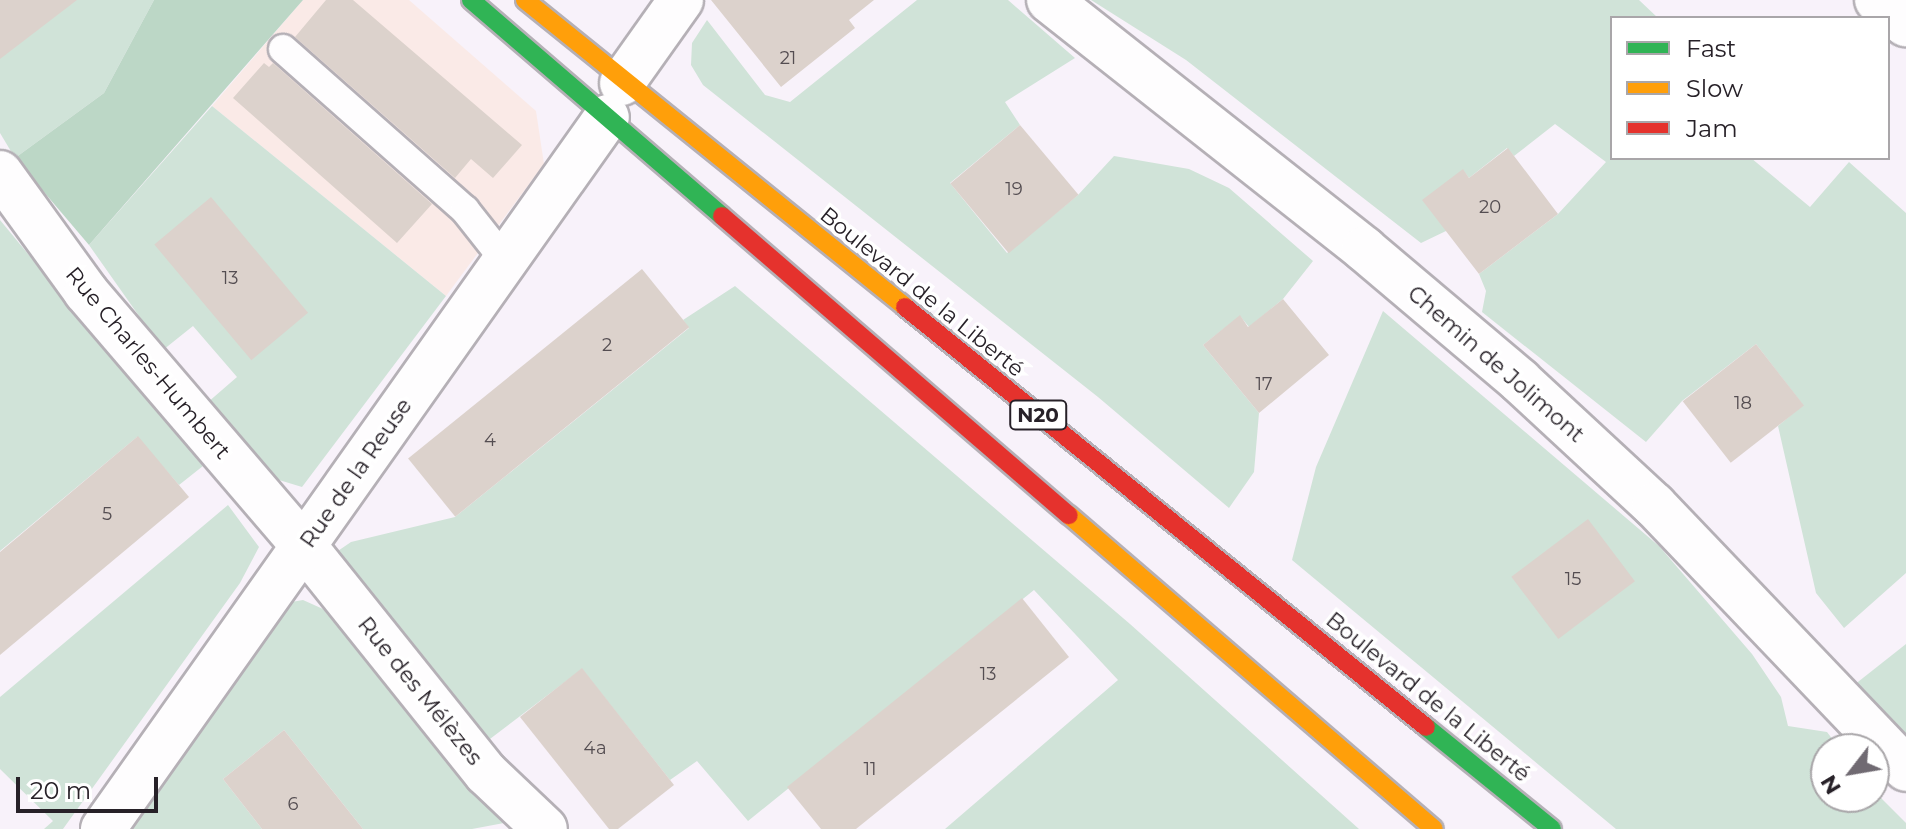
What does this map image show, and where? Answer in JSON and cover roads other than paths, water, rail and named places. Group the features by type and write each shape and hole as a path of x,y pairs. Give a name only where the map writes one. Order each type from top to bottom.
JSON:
{"main road":[{"name":"Boulevard de la Liberté","path":"471,0 615,100 1552,829"},
{"name":"Boulevard de la Liberté","path":"525,0 615,100 1434,829"}],"street":[{"name":"Rue de la Reuse","path":"103,829 506,262 681,0"},
{"name":"Chemin de Jolimont","path":"1049,0 1364,249 1520,381 1654,505 1906,769"},
{"path":"1877,0 1906,24"},
{"name":"Rue Charles-Humbert","path":"0,173 86,292 304,546"},
{"name":"Rue des Mélèzes","path":"304,546 486,773 545,829"}],"lane":[{"path":"283,49 465,210 506,262"}]}
